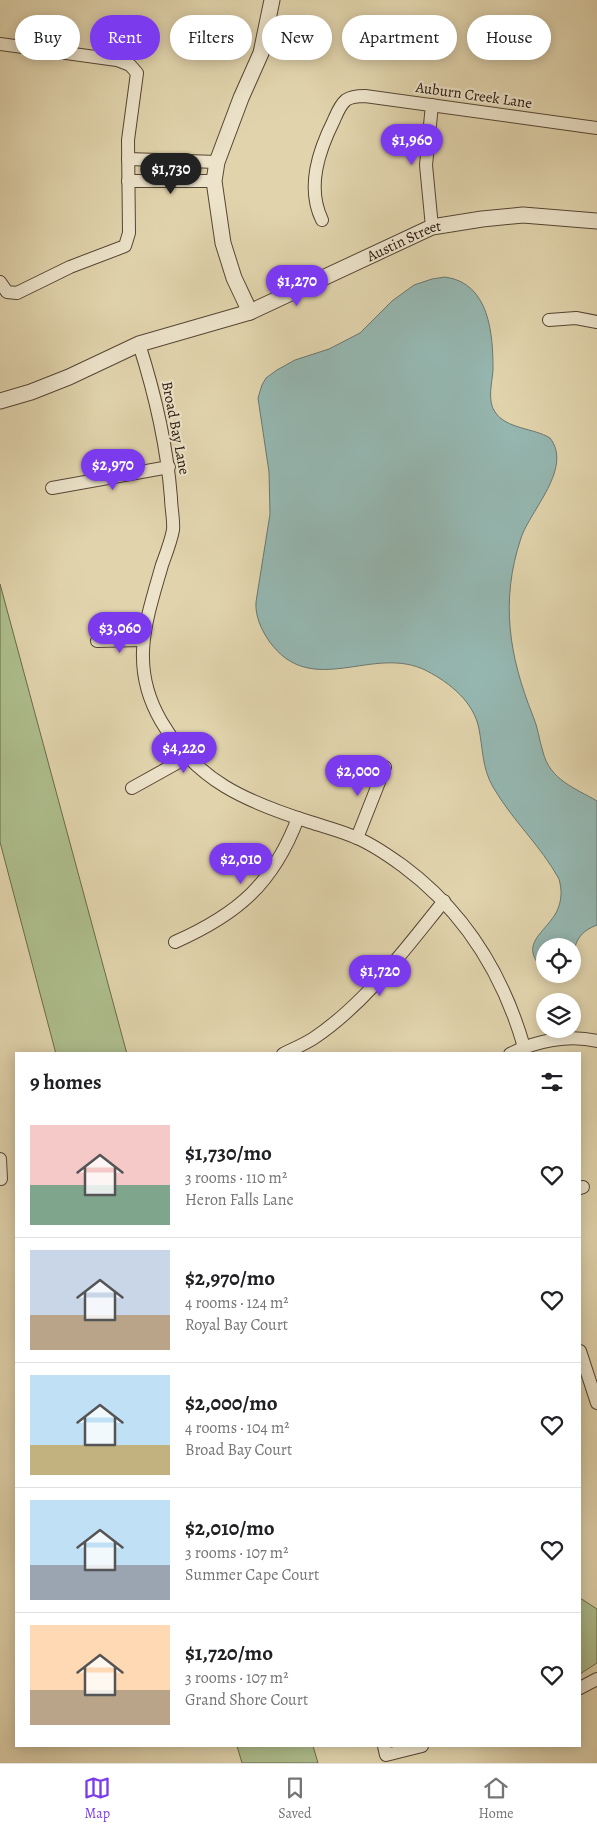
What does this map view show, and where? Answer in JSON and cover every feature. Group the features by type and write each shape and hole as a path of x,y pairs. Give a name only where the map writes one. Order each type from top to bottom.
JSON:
{"street":[{"path":"250,312 234,278 223,243 214,181 217,162 241,98 261,53 272,0"},
{"path":"0,44 116,60 130,65 137,73 129,131 129,233 126,246 70,267 17,293 7,292 0,282"},
{"name":"Auburn Creek Lane","path":"322,220 316,208 317,161 331,126 347,100 365,96 597,128"},
{"path":"432,105 426,165 432,227"},
{"path":"128,160 217,162"},
{"path":"128,180 214,181"},
{"name":"Austin Street","path":"0,401 31,392 69,377 138,344 250,312 432,227 523,215 597,222"},
{"path":"549,320 576,318 597,322"},
{"name":"Broad Bay Lane","path":"138,344 149,377 169,467 172,530 142,640 145,692 161,722 186,758 230,792 265,807 357,838 385,853 405,867 444,901 470,930 487,956 500,980 524,1047"},
{"path":"52,488 169,467"},
{"path":"97,641 142,640"},
{"path":"132,788 186,758"},
{"path":"357,838 384,766"},
{"path":"175,942 228,914 252,893 270,873 286,848 298,818"},
{"path":"287,1052 314,1038 351,1007 382,975 444,901"},
{"path":"514,1052 524,1047 566,1038 597,1041"},
{"path":"0,1159 1,1179"},
{"path":"581,1353 596,1397"},
{"path":"581,1687 597,1678"},
{"path":"385,1750 413,1747"}],"green space":[{"path":"0,584 126,1052 55,1052 0,842"},
{"path":"581,1599 597,1609 597,1663 581,1673"},
{"path":"237,1747 313,1747 318,1763 242,1763"}],"water":[{"path":"445,277 460,281 471,289 480,300 490,327 493,370 491,403 495,412 506,422 550,438 556,450 557,462 554,475 521,538 515,561 509,606 510,628 518,672 546,762 551,770 564,782 597,801 597,925 587,930 579,938 537,938 559,907 561,887 559,879 544,855 509,811 489,780 476,719 460,694 444,681 427,671 406,664 386,663 324,669 304,667 286,658 269,641 261,627 256,612 270,514 269,472 258,398 262,385 266,378 295,360 329,349 360,333 392,301 414,285"},
{"path":"536,939 536,960 533,953"}]}
